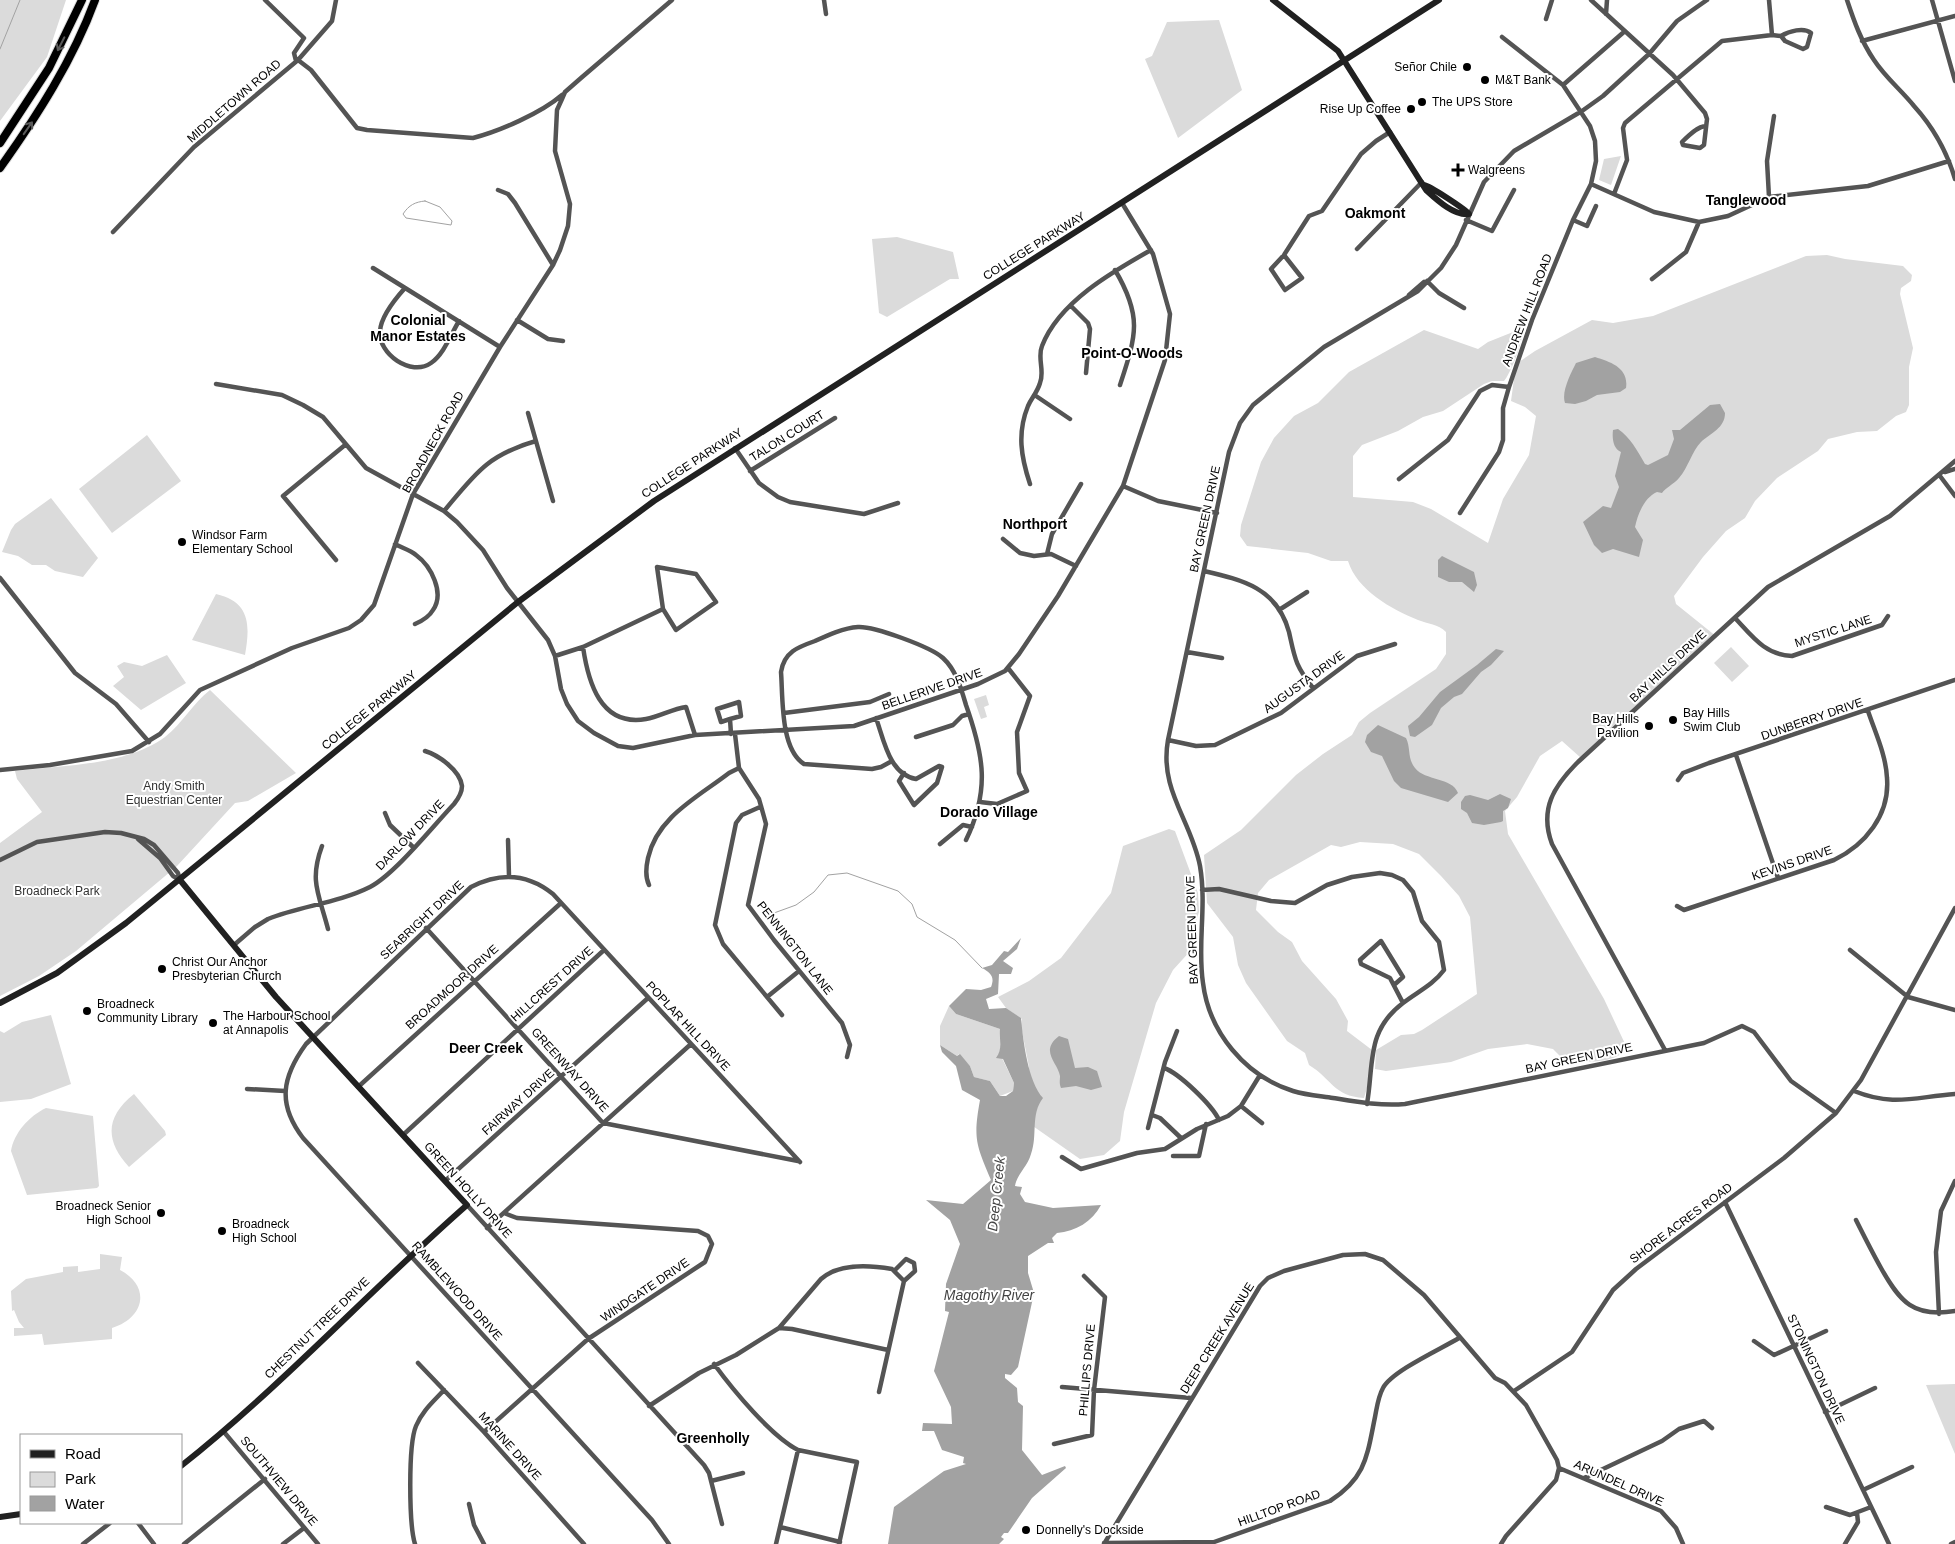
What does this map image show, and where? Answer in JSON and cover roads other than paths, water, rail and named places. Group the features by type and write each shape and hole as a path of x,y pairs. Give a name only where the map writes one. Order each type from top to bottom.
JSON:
{"highway":[{"path":"0,143 49,68 82,0"},
{"path":"0,168 35,118 69,57 95,0"}],"main road":[{"path":"1273,0 1332,45 1344,60 1426,190 1444,205 1468,217"},
{"name":"COLLEGE PARKWAY","path":"0,1003 38,984 74,962 180,880 518,602 654,501 1438,0"},
{"name":"GREEN HOLLY DRIVE","path":"180,880 314,1038 467,1205"},
{"name":"CHESTNUT TREE DRIVE","path":"182,1465 224,1432 410,1254 467,1205"},
{"path":"0,1517 20,1514"}],"street":[{"path":"265,0 304,38 294,53 297,60 332,22 336,0"},
{"name":"BROADNECK ROAD","path":"0,770 87,760 132,751 149,742 178,716 200,690 292,648 349,628 361,620 374,605 413,494 500,347 553,265 568,226 570,204 555,152 557,110 565,92 672,0"},
{"path":"824,0 826,14"},
{"path":"1546,18 1552,0"},
{"path":"1592,0 1677,80 1705,113 1706,126 1704,146 1683,145 1682,142 1685,139 1701,126 1706,126"},
{"path":"1606,14 1607,0"},
{"name":"BAY GREEN DRIVE","path":"1707,0 1677,21 1649,54 1623,80 1582,111 1529,140 1514,151 1484,182 1449,257 1427,281 1414,289 1407,298 1324,347 1254,405 1244,417 1232,439 1168,740 1167,777 1194,846 1202,890 1202,974 1208,1007 1227,1044 1241,1060 1260,1075 1293,1091 1366,1104 1405,1104 1704,1043 1736,1027 1748,1027 1792,1082 1836,1113"},
{"path":"1769,0 1772,35"},
{"path":"1847,0 1862,41 1883,73 1915,106 1932,129 1949,161 1955,179"},
{"path":"1932,0 1955,81"},
{"path":"1862,41 1955,16"},
{"path":"1614,194 1628,160 1623,128 1625,123 1722,42 1772,35 1781,36 1789,32 1806,30 1811,33 1807,47 1803,49 1785,41 1781,36"},
{"path":"1563,85 1625,31"},
{"name":"ANDREW HILL ROAD","path":"1460,513 1499,452 1504,428 1503,408 1509,387 1532,320 1572,220 1592,184 1596,161 1596,147 1592,131 1582,111 1563,85 1502,37"},
{"name":"MIDDLETOWN ROAD","path":"112,232 194,147 297,60 311,70 357,128 367,130 473,138 489,134 542,110 565,92"},
{"path":"1769,197 1766,161 1774,116"},
{"path":"1284,255 1302,278 1285,290 1271,269 1284,255 1309,216 1322,211 1355,161 1371,144 1390,132"},
{"path":"1592,184 1654,212 1699,222 1728,216 1769,197 1868,186 1949,161"},
{"path":"1357,249 1423,184"},
{"path":"498,190 508,194 516,203 553,265"},
{"path":"1468,217 1492,231 1514,190"},
{"name":"BELLERIVE DRIVE","path":"216,384 282,395 323,417 366,468 444,511 475,539 518,602 548,640 555,656 561,689 568,704 578,722 594,734 618,746 633,748 695,736 848,726 961,690 998,676 1008,668 1051,607 1122,486 1165,360 1170,314 1158,265 1122,203"},
{"path":"1572,220 1587,226 1596,206"},
{"path":"1652,279 1686,252 1699,222"},
{"path":"1030,484 1022,457 1021,436 1025,414 1031,400 1036,396 1042,377 1040,348 1056,323 1071,306 1115,270 1151,250"},
{"path":"374,268 500,347"},
{"path":"1115,270 1130,298 1135,330 1132,347 1120,385"},
{"path":"1427,281 1439,293 1464,308"},
{"path":"405,288 380,326 381,344 388,354 409,367 427,366 437,358 459,321"},
{"path":"1071,306 1088,323 1090,329 1086,374"},
{"path":"517,320 548,338 563,341"},
{"path":"1399,479 1448,440 1480,391 1492,385 1509,387"},
{"path":"1036,396 1070,419"},
{"path":"528,413 553,501"},
{"name":"TALON COURT","path":"750,471 835,418"},
{"path":"444,511 474,475 490,460 515,447 536,441"},
{"path":"336,560 283,496 346,445"},
{"path":"735,448 750,471 768,491 790,502 864,514 898,503"},
{"name":"BAY HILLS DRIVE","path":"1945,472 1947,466 1955,461"},
{"name":"BAY HILLS DRIVE","path":"1665,1050 1552,844 1547,824 1547,806 1555,788 1563,777 1768,587 1890,516 1945,472 1955,469"},
{"path":"1940,476 1955,496"},
{"path":"1047,554 1052,534 1081,484"},
{"path":"1122,486 1158,501 1217,513"},
{"path":"1003,539 1020,553 1034,556 1056,555 1076,566"},
{"path":"395,544 416,554 426,564 436,584 434,609 426,618 414,624"},
{"path":"657,567 696,574 716,602 676,630 663,609 657,567"},
{"path":"1204,571 1236,578 1252,584 1268,596 1279,610 1288,631 1296,665 1313,688"},
{"path":"0,578 75,673 116,704 149,742"},
{"path":"1279,610 1308,592"},
{"path":"555,656 583,648 663,609"},
{"name":"MYSTIC LANE","path":"1735,618 1765,649 1778,655 1792,656 1882,626 1888,616"},
{"path":"892,761 872,769 804,764 792,751 786,730 782,672 785,658 801,646 839,631 859,627 922,645 935,652 950,667 961,690 982,759 980,802 966,840"},
{"name":"AUGUSTA DRIVE","path":"1168,740 1196,746 1215,745 1272,719 1357,656 1395,644"},
{"path":"583,648 594,692 606,708 613,713 634,720 646,719 686,707 695,736"},
{"path":"1187,652 1222,658"},
{"path":"980,802 998,804 1027,791 1019,773 1017,732 1030,696 1008,668"},
{"name":"DUNBERRY DRIVE","path":"1678,780 1682,773 1955,680"},
{"path":"784,713 870,702 889,694"},
{"path":"739,702 741,716 730,719 722,722 717,709 739,702"},
{"name":"KEVINS DRIVE","path":"1677,906 1684,910 1778,878 1845,854 1864,840 1876,823 1886,798 1887,776 1868,710"},
{"path":"916,737 953,725 962,716 969,714"},
{"path":"876,718 892,761 904,773 916,779 939,766 942,768 937,783 914,805 900,781 904,773"},
{"name":"PENNINGTON LANE","path":"730,719 739,768 759,799 766,824 748,905 842,1023 850,1045 846,1057"},
{"name":"DARLOW DRIVE","path":"234,945 255,927 268,919 361,890 376,883 412,847 454,804 461,790 460,780 446,764 436,755 425,751"},
{"path":"1736,755 1778,878"},
{"path":"649,885 646,880 647,863 651,846 661,827 729,773 739,768"},
{"path":"760,807 742,816 736,822 715,926 723,944 782,1015"},
{"path":"385,813 390,824 412,847"},
{"path":"940,844 963,825 972,827"},
{"path":"0,860 36,842 105,832 120,833 137,838 160,858 172,876 180,880"},
{"path":"508,840 509,876"},
{"path":"322,846 314,870 316,886 328,929"},
{"path":"1202,890 1219,889 1271,901 1295,903 1327,885 1352,877 1380,873 1403,880 1413,892 1422,921 1439,942 1444,970 1432,982 1388,1016 1375,1040 1366,1104"},
{"name":"SEABRIGHT DRIVE","path":"314,1038 426,928 471,887 487,879 509,876 534,881 561,903"},
{"name":"POPLAR HILL DRIVE","path":"561,903 800,1162"},
{"name":"BROADMOOR DRIVE","path":"358,1086 561,903"},
{"name":"SHORE ACRES ROAD","path":"1514,1391 1572,1352 1613,1290 1636,1269 1784,1158 1836,1113 1854,1091 1908,997 1955,908"},
{"name":"GREENWAY DRIVE","path":"426,928 475,979 603,1123 800,1162"},
{"path":"1394,985 1403,977 1380,941 1360,960 1361,964 1390,978 1403,1003"},
{"name":"HILLCREST DRIVE","path":"403,1135 604,950"},
{"path":"1850,950 1908,997 1955,1010"},
{"path":"767,997 799,971"},
{"name":"FAIRWAY DRIVE","path":"445,1181 648,998"},
{"path":"1148,1128 1164,1068 1177,1031"},
{"name":"RAMBLEWOOD DRIVE","path":"314,1038 306,1044 291,1067 285,1091 291,1121 303,1138 652,1520 670,1544"},
{"path":"487,1228 691,1044"},
{"path":"1164,1068 1176,1074 1216,1112 1219,1120"},
{"path":"1062,1157 1082,1169 1137,1153 1165,1149 1181,1138 1206,1124 1219,1120 1241,1106 1260,1075"},
{"path":"247,1089 285,1091"},
{"path":"1854,1091 1872,1098 1893,1101 1955,1094"},
{"path":"1241,1106 1262,1123"},
{"path":"1152,1115 1160,1118 1181,1138"},
{"path":"1173,1156 1200,1156 1206,1124"},
{"path":"1940,1314 1936,1252 1942,1211 1955,1181"},
{"name":"STONINGTON DRIVE","path":"1724,1202 1889,1544"},
{"name":"GREEN HOLLY DRIVE","path":"467,1205 704,1465 711,1481 722,1524"},
{"name":"WINDGATE DRIVE","path":"484,1432 588,1339 705,1262 712,1244 708,1236 698,1231 517,1218 504,1213"},
{"path":"1856,1220 1898,1295 1914,1308 1926,1313 1940,1314 1955,1311"},
{"name":"DEEP CREEK AVENUE","path":"1104,1544 1252,1296 1268,1278 1343,1255 1365,1254 1383,1260 1424,1295 1459,1338 1496,1378 1514,1391"},
{"path":"649,1406 714,1364 736,1355 779,1328 829,1272 846,1267 895,1270 906,1260 914,1262 915,1271 904,1281 879,1392"},
{"path":"895,1270 904,1281"},
{"name":"PHILLIPS DRIVE","path":"1054,1444 1092,1435 1094,1390 1105,1297 1084,1276"},
{"path":"779,1328 792,1329 888,1350"},
{"path":"1754,1341 1774,1355 1826,1331"},
{"name":"HILLTOP ROAD","path":"1104,1544 1214,1542 1330,1500 1347,1490 1362,1471 1367,1459 1379,1398 1387,1382 1391,1377 1459,1338"},
{"name":"MARINE DRIVE","path":"418,1364 484,1432 584,1544"},
{"path":"714,1364 775,1433 798,1450 858,1462 839,1543 780,1527"},
{"path":"1062,1387 1191,1398"},
{"path":"1825,1412 1875,1388"},
{"path":"415,1544 410,1446 416,1426 423,1412 444,1390"},
{"path":"1501,1544 1556,1480 1559,1468 1552,1448 1526,1405 1514,1391"},
{"path":"1584,1478 1662,1441 1680,1428 1704,1421 1712,1428"},
{"name":"SOUTHVIEW DRIVE","path":"224,1432 318,1544"},
{"path":"776,1544 798,1450"},
{"path":"1863,1490 1912,1467"},
{"name":"ARUNDEL DRIVE","path":"1559,1468 1662,1511 1676,1528 1684,1544"},
{"path":"711,1481 743,1473"},
{"path":"184,1544 265,1479"},
{"path":"470,1504 474,1525 484,1544"},
{"path":"1826,1506 1850,1516 1871,1507"},
{"path":"1845,1544 1858,1522 1857,1513"},
{"path":"83,1544 109,1524"},
{"path":"139,1524 154,1544"},
{"path":"283,1544 304,1528"},
{"path":"1951,1544 1955,1542"}],"water":[{"path":"1595,357 1613,364 1622,371 1625,375 1626,388 1620,392 1597,395 1575,404 1565,403 1565,388 1576,363"},
{"path":"1720,404 1725,413 1723,423 1701,442 1677,480 1662,493 1657,492 1653,494 1643,506 1635,527 1643,540 1639,557 1613,549 1602,553 1594,545 1583,522 1603,506 1611,508 1619,487 1615,476 1621,452 1615,446 1613,430 1618,429 1630,440 1645,464 1648,465 1668,455 1674,439 1672,430 1680,430 1710,405"},
{"path":"1442,556 1474,572 1477,585 1474,592 1462,582 1449,582 1438,577 1438,560"},
{"path":"1496,649 1504,651 1491,665 1481,672 1462,694 1454,697 1441,708 1432,725 1415,737 1410,736 1408,726 1419,717 1440,692"},
{"path":"1378,725 1406,738 1411,760 1419,772 1450,784 1458,793 1448,802 1401,788 1394,781 1382,756 1371,752 1365,742 1367,735"},
{"path":"1500,794 1511,799 1508,808 1503,811 1503,821 1501,822 1484,825 1472,823 1467,813 1461,809 1461,802 1465,796 1470,795 1488,800"},
{"name":"Magothy River","path":"1021,938 1017,949 1003,961 1013,968 1011,974 999,974 998,994 986,999 989,1009 1006,1008 1021,1018 1030,1071 1043,1098 1035,1118 1031,1154 1015,1186 1022,1187 1020,1194 1025,1202 1053,1208 1101,1205 1083,1225 1057,1233 1052,1238 1054,1243 1048,1243 1028,1256 1028,1273 1034,1293 1018,1367 1011,1375 1005,1374 1005,1378 1017,1388 1018,1402 1023,1406 1022,1450 1042,1475 1065,1466 1066,1468 1032,1498 1008,1533 1004,1533 1001,1537 1004,1539 999,1544 888,1544 894,1507 944,1471 966,1464 963,1463 964,1457 942,1450 934,1431 922,1431 923,1423 952,1424 951,1407 934,1371 949,1312 945,1311 946,1284 960,1244 950,1220 926,1200 963,1204 991,1180 977,1141 976,1133 980,1100 962,1090 956,1066 942,1052 940,1045 957,1056 960,1054 970,1066 974,1077 990,1081 1000,1096 1006,1096 1013,1091 1014,1083 1003,1059 996,1058 1000,1048 1000,1029 956,1014 949,1006 966,989 981,990 991,987 993,981 991,976 982,968 992,965 1004,951 1008,952"},
{"path":"1059,1036 1068,1039 1075,1068 1088,1067 1097,1071 1102,1087 1091,1090 1076,1086 1061,1088 1059,1071 1050,1052 1053,1041"}],"waterway":[{"path":"0,49 20,0"},
{"path":"425,201 440,207 452,221 451,225 406,218 403,214 412,204 425,201"},
{"name":"Deep Creek","path":"774,913 796,905 814,892 828,875 847,873 898,891 912,904 917,917 955,940 982,968"}],"place":[{"name":"Señor Chile","path":"1467,67"},
{"name":"M&T Bank","path":"1485,80"},
{"name":"The UPS Store","path":"1422,102"},
{"name":"Rise Up Coffee","path":"1411,109"},
{"name":"Walgreens","path":"1458,170"},
{"name":"Windsor Farm Elementary School","path":"182,542"},
{"name":"Bay Hills Swim Club","path":"1673,720"},
{"name":"Bay Hills Pavilion","path":"1649,726"},
{"name":"Christ Our Anchor Presbyterian Church","path":"162,969"},
{"name":"Broadneck Community Library","path":"87,1011"},
{"name":"The Harbour School at Annapolis","path":"213,1023"},
{"name":"Broadneck Senior High School","path":"161,1213"},
{"name":"Broadneck High School","path":"222,1231"},
{"name":"Donnelly's Dockside","path":"1026,1530"}],"district":[{"name":"Tanglewood","path":"1746,200"},
{"name":"Oakmont","path":"1375,213"},
{"name":"Colonial Manor Estates","path":"418,328"},
{"name":"Point-O-Woods","path":"1132,353"},
{"name":"Northport","path":"1035,524"},
{"name":"Dorado Village","path":"989,812"},
{"name":"Deer Creek","path":"486,1048"},
{"name":"Greenholly","path":"713,1438"}],"park label":[{"name":"Andy Smith Equestrian Center","path":"174,793"},
{"name":"Broadneck Park","path":"57,891"}]}
